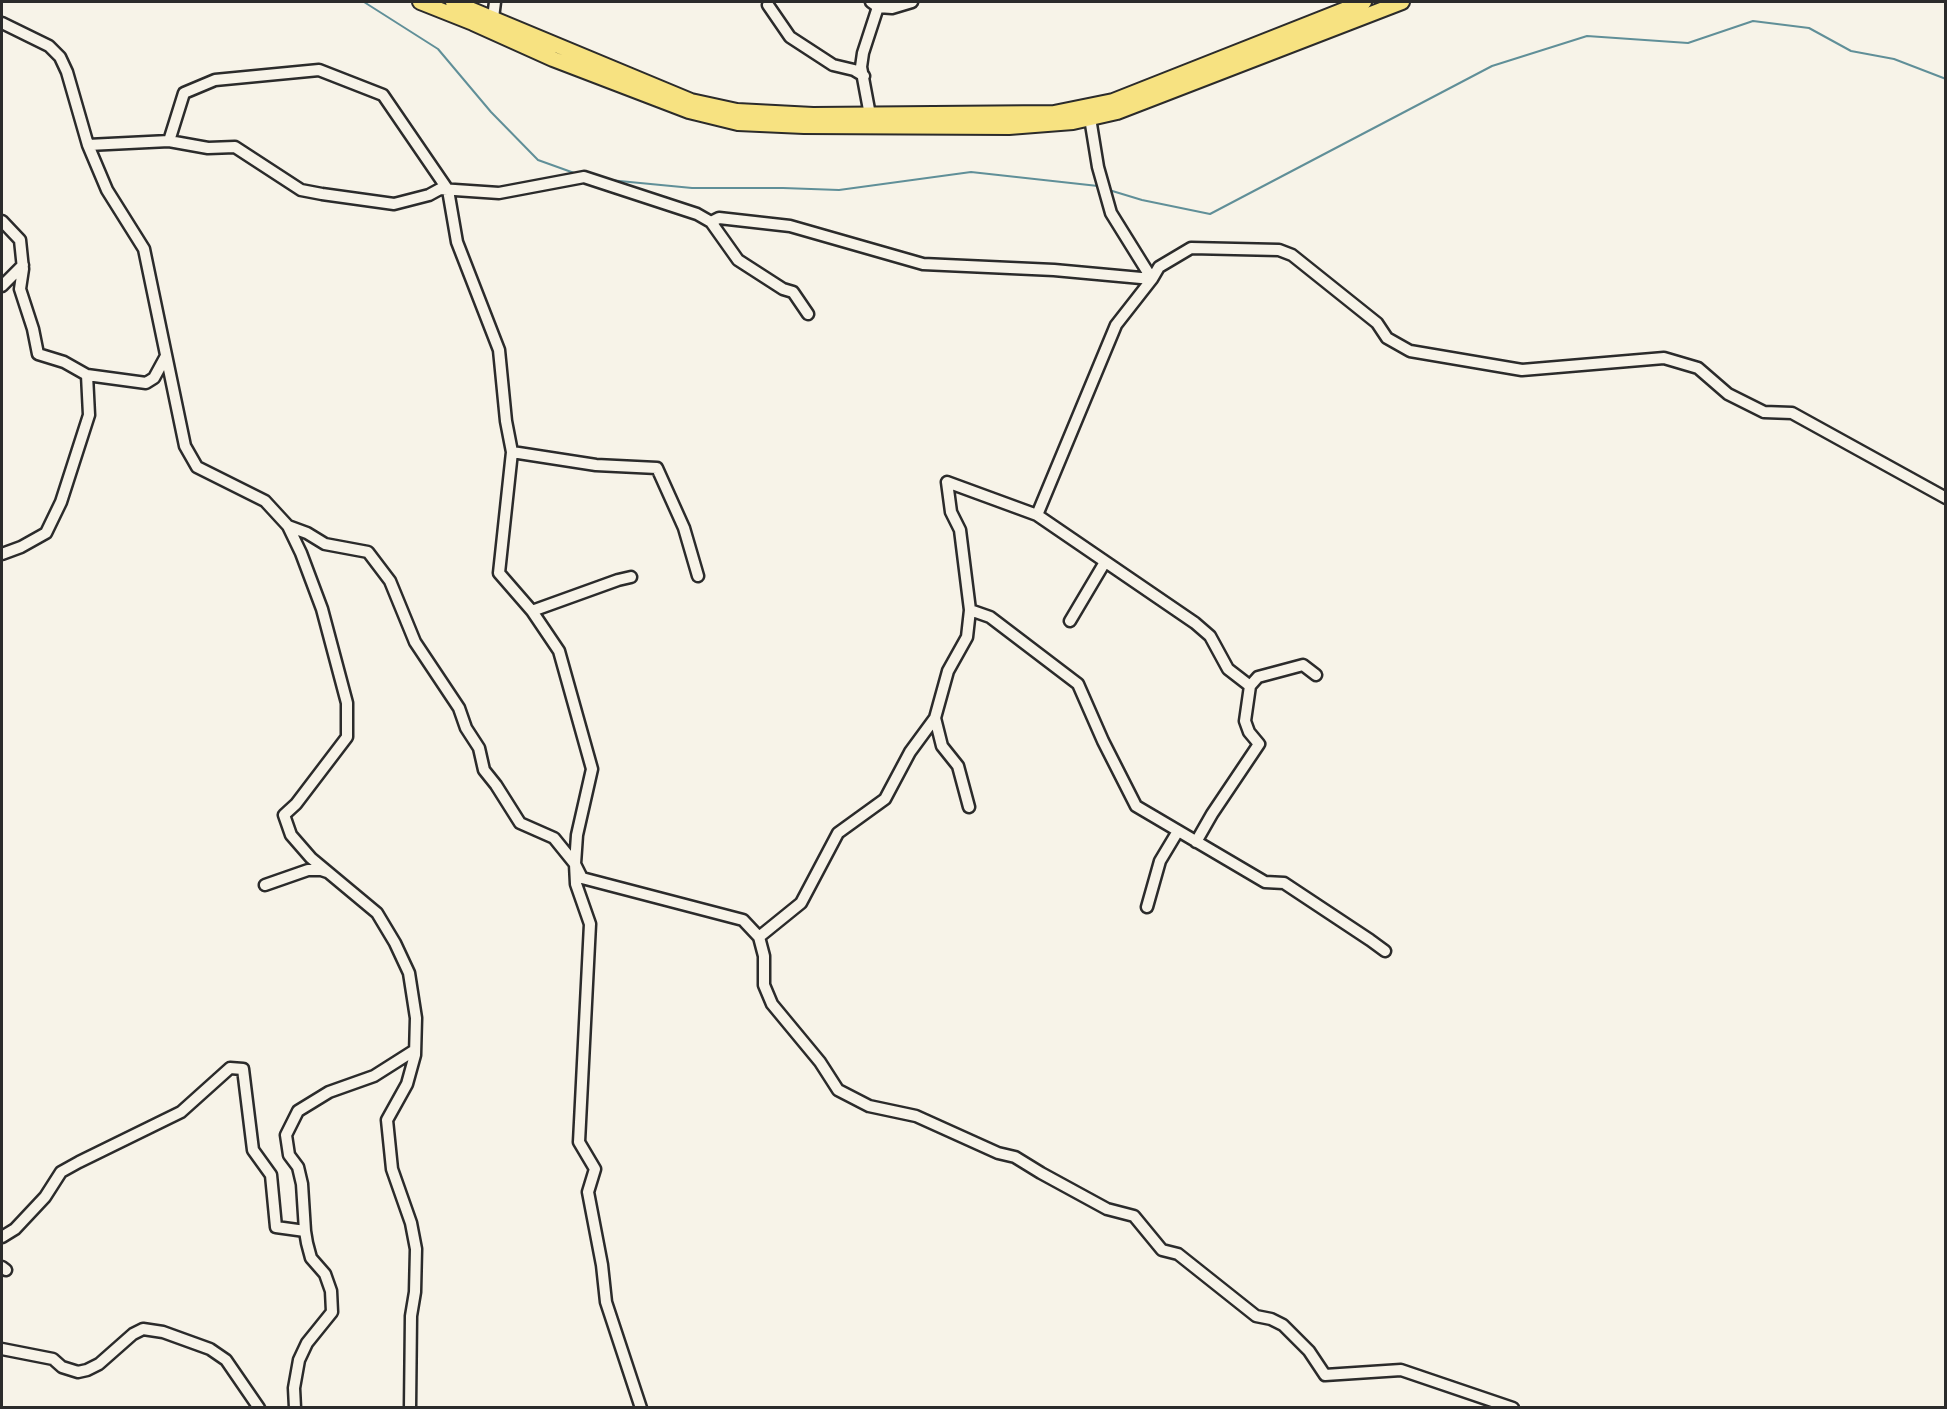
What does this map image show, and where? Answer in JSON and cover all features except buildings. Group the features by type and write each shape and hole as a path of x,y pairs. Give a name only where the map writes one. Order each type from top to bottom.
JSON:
{"main road":[{"path":"420,2 553,59 689,111 738,123 804,126 1009,127 1073,122 1117,112 1402,2"},
{"path":"453,2 692,101 737,111 813,116 1054,113 1113,101 1364,2"}],"street":[{"path":"493,18 495,2"},
{"path":"870,116 861,67 875,4 892,8 912,2"},
{"path":"768,5 789,37 833,65 854,70 864,76"},
{"path":"2,23 49,46 60,57 67,72 88,145 107,190 144,249 185,446 197,467 264,501 288,526 322,609 347,703 348,737 296,804 284,815 291,835 311,858 377,913 410,973 416,1018 415,1050 407,1084 387,1120 392,1169 411,1223 416,1249 416,1292 411,1316 410,1407"},
{"path":"169,141 184,93 215,80 320,70 383,95 448,190 457,243 499,350 506,421 512,452 499,573 532,610 560,651 592,769 577,835 575,864 576,884 590,924 579,1143 595,1169 588,1192 602,1265 606,1302 641,1407"},
{"path":"1090,118 1098,167 1111,213 1152,279"},
{"path":"88,145 169,141 208,148 235,147 301,190 394,204 429,195 440,189 498,193 584,177 697,214 711,222 738,260 783,289 794,292 808,314"},
{"path":"711,222 719,218 790,226 923,264 1054,270 1152,279"},
{"path":"2,221 20,240 22,265 20,289 33,329 38,354 64,362 87,375 146,383 154,378 166,356"},
{"path":"1037,515 1116,325 1160,267 1191,248 1279,250 1292,255 1377,323 1387,338 1410,351 1522,370 1664,358 1698,368 1728,394 1764,412 1792,414 1946,498"},
{"path":"2,286 22,265"},
{"path":"2,554 21,547 46,533 61,502 89,415 87,375"},
{"path":"512,452 596,465 657,468 684,528 698,576"},
{"path":"759,937 801,903 838,833 885,799 910,752 935,718 948,670 967,637 970,610 960,530 951,512 947,482 1037,515 1195,623 1210,636 1228,669 1250,686"},
{"path":"288,526 308,533 326,544 368,552 390,581 415,642 459,708 466,728 479,748 483,770 496,785 519,823 554,838 575,864 582,878 743,920 759,937 764,956 764,985 772,1004 820,1062 838,1090 869,1106 916,1116 998,1153 1015,1157 1107,1209 1134,1216 1161,1250 1178,1254 1256,1316 1271,1319 1283,1325 1308,1351 1325,1375 1401,1370 1513,1407"},
{"path":"1070,621 1105,562"},
{"path":"532,610 618,580 631,578"},
{"path":"970,610 990,617 1078,684 1136,806 1265,882 1284,883 1384,951"},
{"path":"1196,842 1259,744 1248,732 1245,721 1250,686 1258,677 1303,665 1316,675"},
{"path":"935,718 942,746 958,766 969,807"},
{"path":"1148,907 1160,861 1178,831"},
{"path":"265,885 308,870 321,870 332,874"},
{"path":"295,1407 294,1388 298,1360 307,1343 332,1312 331,1291 325,1274 311,1258 305,1231 302,1184 298,1167 289,1155 286,1135 298,1111 329,1092 374,1076 415,1050"},
{"path":"2,1237 15,1229 45,1197 61,1172 181,1112 230,1068 243,1069 253,1150 271,1175 276,1227 305,1231"},
{"path":"2,1349 53,1359 62,1368 78,1372 99,1364 133,1334 143,1329 163,1332 210,1348 226,1360 259,1407"}],"waterway":[{"path":"364,2 438,49 491,112 538,160 577,174"},
{"path":"1109,190 1142,200 1210,214 1492,66 1587,36 1688,43 1753,21 1809,28 1851,51 1894,59 1946,79"},
{"path":"609,180 692,188 839,190 971,172 1098,186"}]}
